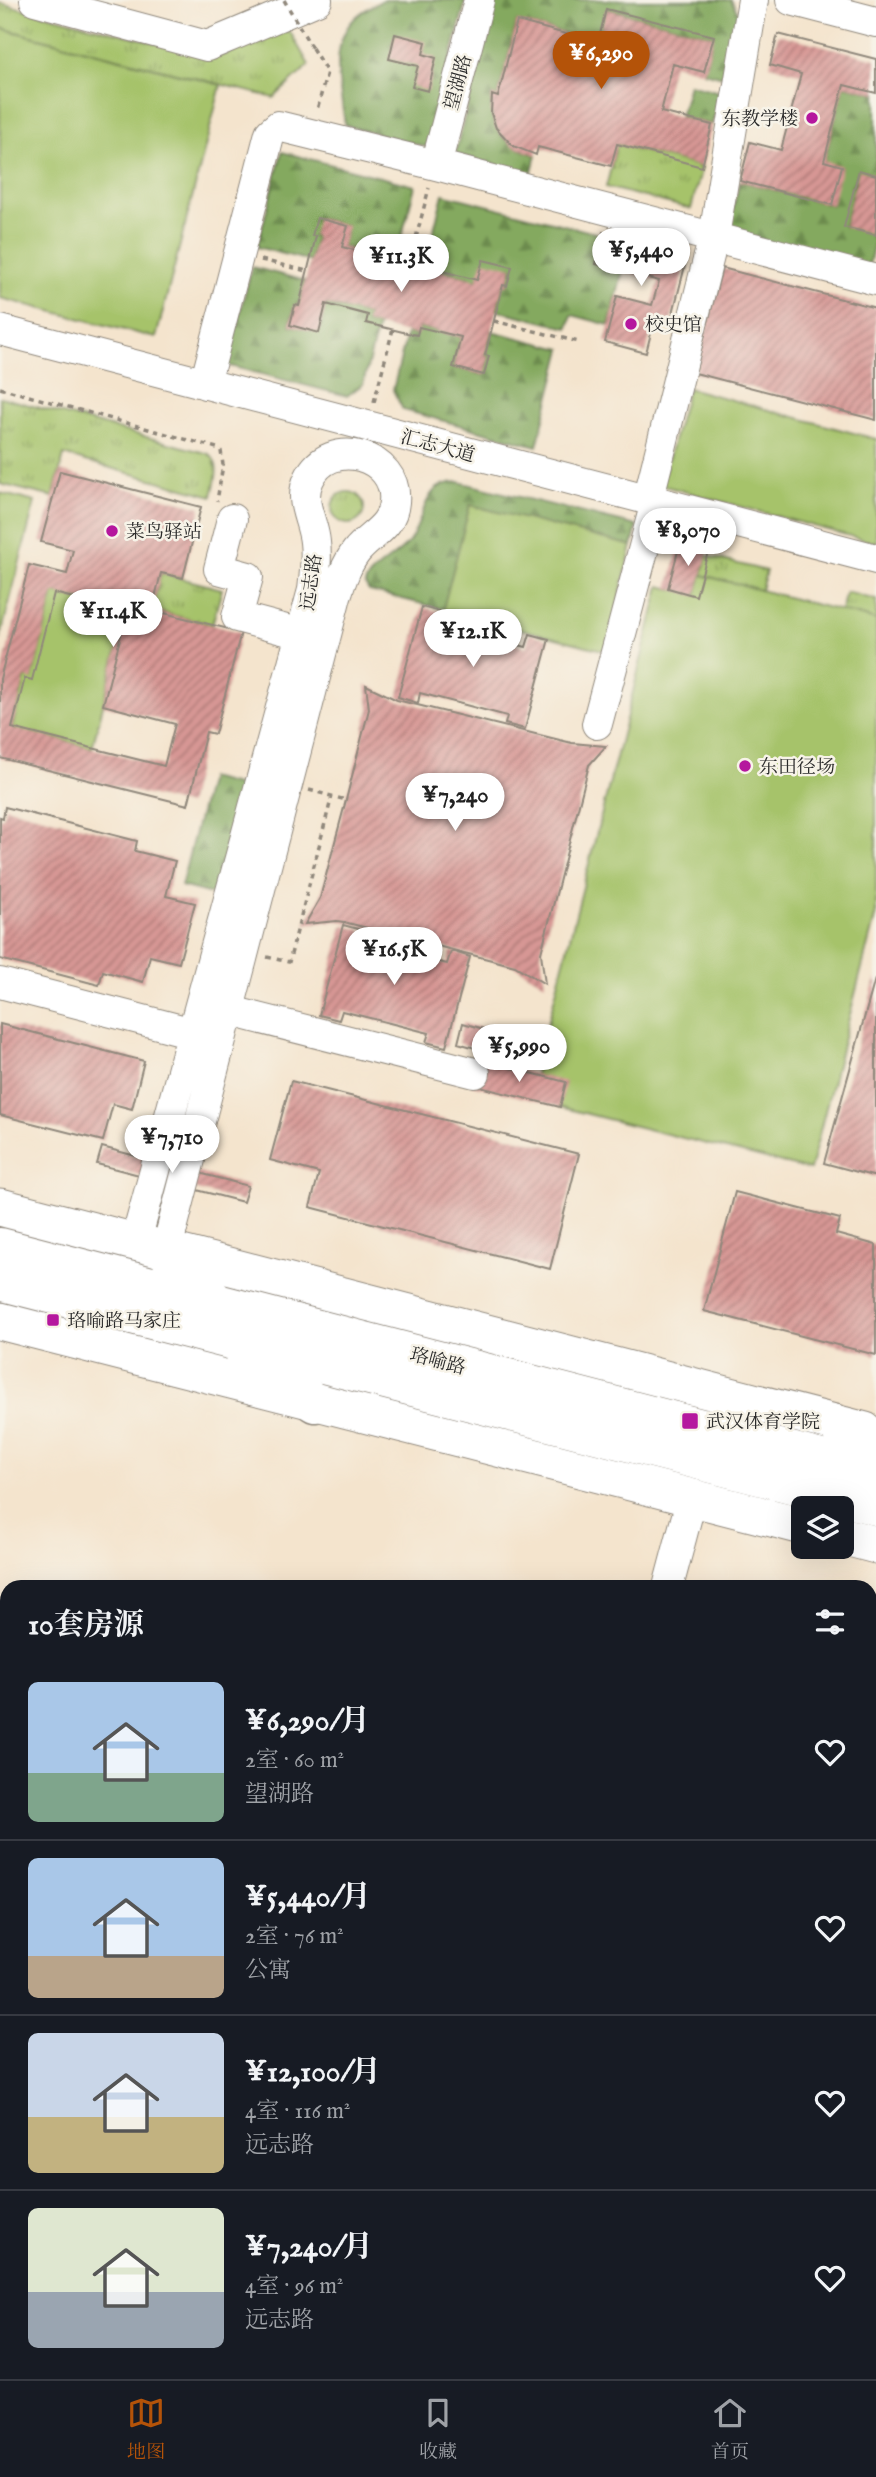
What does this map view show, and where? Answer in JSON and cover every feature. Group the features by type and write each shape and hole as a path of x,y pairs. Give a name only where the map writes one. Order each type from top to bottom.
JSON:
{"highway":[{"name":"珞喻路","path":"0,1247 876,1473"},
{"path":"151,1248 216,1302"},
{"name":"珞喻路","path":"0,1281 876,1506"},
{"path":"226,1338 315,1403"},
{"path":"835,1424 876,1451"}],"main road":[{"path":"0,1207 876,1434"},
{"path":"0,1321 791,1523"},
{"path":"854,1539 876,1545"}],"street":[{"path":"35,0 83,6 206,46 317,0"},
{"name":"望湖路","path":"436,165 479,0"},
{"path":"597,724 713,236 753,0"},
{"path":"792,0 876,22"},
{"path":"205,384 270,133 274,127 281,126 436,165 876,280"},
{"name":"汇志大道","path":"0,330 876,559"},
{"path":"292,407 310,416 317,427 323,462 337,456 359,455 381,467 390,480 397,466 411,450 421,445 443,446"},
{"name":"远志路","path":"151,1248 215,1007 313,590 315,540 306,510 305,495 308,480 323,462"},
{"name":"远志路","path":"151,1248 193,1033 215,1007 287,784 340,581 356,552 388,521 394,503 390,480"},
{"path":"232,519 219,569 248,577 237,617 302,634"},
{"path":"0,983 193,1033"},
{"path":"215,1007 475,1073"},
{"path":"670,1580 692,1497"}],"path":[{"path":"284,0 327,72 311,134"},
{"path":"411,257 436,165"},
{"path":"239,254 307,271"},
{"path":"494,321 579,342"},
{"path":"367,426 393,329"},
{"path":"0,388 217,448 223,459 215,514 232,519"},
{"path":"287,784 346,800"},
{"path":"267,957 289,962 332,796"}],"green space":[{"path":"383,0 466,0 427,147 345,125 338,69 341,42 346,29 358,15"},
{"path":"495,0 731,0 738,13 723,77 704,72 713,36 607,9 596,51 590,50 592,40 517,22 498,97 492,96 491,108 496,127 501,134 516,146 536,155 531,175 455,154"},
{"path":"0,3 215,58 289,30 309,65 274,98 0,28"},
{"path":"0,28 221,85 156,338 0,298"},
{"path":"689,84 720,92 712,125 680,117"},
{"path":"844,85 876,93 876,175 859,171 844,226 876,235 868,269 727,232 740,181 832,205 824,161"},
{"path":"617,144 702,167 691,209 606,187"},
{"path":"282,152 415,186 397,254 385,251 383,257 342,247 347,226 318,218 310,261 257,247"},
{"path":"443,194 603,235 596,264 623,271 609,325 572,315 568,328 497,310 503,285 507,285 512,268 477,280 434,269 436,263 426,261"},
{"path":"252,267 305,281 299,306 295,305 290,325 319,332 326,304 368,315 366,323 378,326 363,384 347,396 226,365"},
{"path":"419,327 461,337 453,367 484,375 489,356 485,355 491,331 562,349 537,446 403,410 393,390 407,333 417,335"},
{"path":"688,388 876,439 876,543 661,485"},
{"path":"0,397 209,454 216,468 212,496 64,455 53,497 0,484"},
{"path":"459,482 637,526 632,546 470,505 443,609 369,591 365,584 368,579 377,568 408,543 431,495 437,488"},
{"path":"348,492 360,496 364,508 360,520 348,524 336,520 332,508 336,496"},
{"path":"0,493 35,502 0,639"},
{"path":"470,505 632,546 606,651 443,609"},
{"path":"707,556 766,571 761,590 702,575"},
{"path":"161,573 222,589 212,625 152,610"},
{"name":"东田径场","path":"702,575 876,620 876,913 810,1170 560,1107 535,1074 660,586 696,595"},
{"path":"846,592 876,600 876,620 841,611"},
{"path":"54,593 121,610 123,602 129,604 92,748 12,728 25,678 32,679"},
{"path":"209,778 248,788 219,896 181,886"}],"building":[{"path":"606,9 714,36 704,72 673,64 661,112 712,125 702,167 617,144 611,166 538,147 536,155 513,146 496,128 491,113 492,95 498,97 517,21 592,41 590,50 596,51"},
{"path":"395,34 426,42 423,54 436,58 428,91 412,87 418,66 389,59"},
{"name":"东教学楼","path":"778,34 876,59 876,93 844,85 824,161 842,166 832,205 740,181 750,142 781,150 801,74 770,65"},
{"path":"859,170 876,175 876,235 844,227"},
{"path":"317,218 348,226 342,247 383,257 384,251 436,263 434,269 477,280 483,260 512,267 507,286 503,285 485,355 489,356 484,375 453,367 461,337 419,327 417,335 366,323 368,315 326,304 319,333 290,325 295,305 299,306 316,236 312,236"},
{"path":"603,232 679,251 677,260 686,262 671,321 655,317 646,353 605,342 617,296 652,305 659,281 596,264"},
{"path":"722,268 876,308 876,420 695,373"},
{"path":"60,471 201,507 183,578 161,573 152,610 241,632 215,734 206,732 188,805 0,758 0,679 29,565 67,574 73,550 41,542","holes":["54,593 121,610 123,602 129,604 103,705 175,724 164,766 12,728 25,678 32,680"]},
{"path":"681,540 709,548 696,596 668,588"},
{"path":"422,607 441,612 438,624 526,647 530,634 549,639 525,729 505,724 507,716 420,693 418,703 398,697"},
{"path":"366,685 397,700 572,743 606,746 589,765 541,953 545,984 515,966 344,922 305,924 320,898 346,800 369,709"},
{"path":"5,807 137,841 135,851 175,861 166,896 195,903 179,963 150,956 143,982 103,971 99,985 0,959 0,817 3,818"},
{"path":"343,925 362,930 359,941 447,964 451,951 470,957 446,1047 426,1042 429,1033 342,1011 339,1020 319,1015"},
{"path":"876,979 876,1177 824,1163"},
{"path":"463,1023 491,1031 486,1051 458,1043"},
{"path":"0,1024 144,1061 132,1109 113,1104 103,1141 0,1115"},
{"path":"502,1034 530,1041 525,1061 496,1053"},
{"path":"479,1060 566,1082 560,1107 472,1085"},
{"path":"291,1081 579,1154 550,1269 310,1207 319,1173 270,1160"},
{"path":"102,1147 248,1186 243,1202 97,1164"},
{"path":"735,1192 840,1219 836,1234 876,1245 876,1355 704,1311"}],"place":[{"name":"东教学楼","path":"812,118"},
{"name":"校史馆","path":"631,324"},
{"name":"菜鸟驿站","path":"112,531"},
{"name":"东田径场","path":"745,766"},
{"name":"珞喻路马家庄","path":"53,1320"},
{"name":"武汉体育学院","path":"690,1421"}]}
